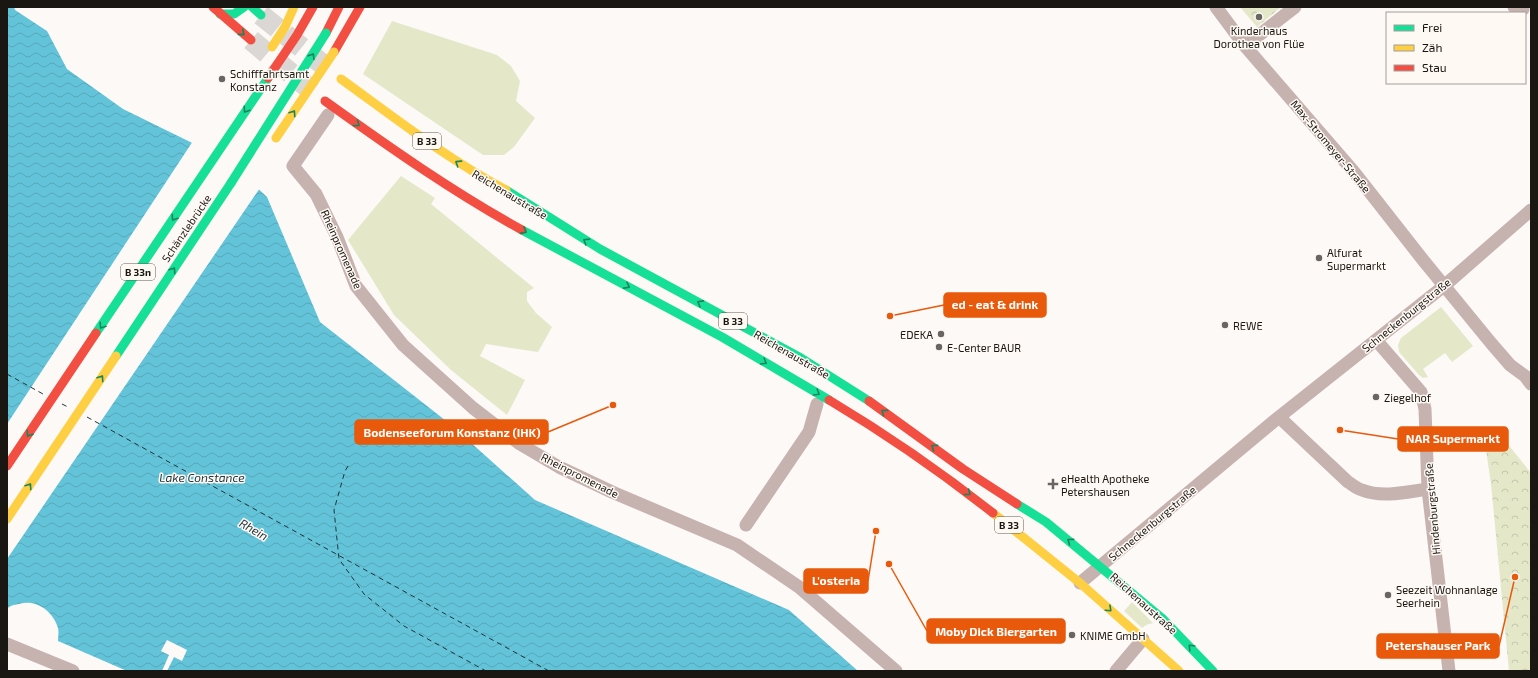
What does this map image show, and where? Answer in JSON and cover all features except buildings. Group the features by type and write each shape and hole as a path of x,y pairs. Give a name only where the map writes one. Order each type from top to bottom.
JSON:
{"main road":[{"path":"212,7 250,40"},
{"path":"220,14 230,16 234,15 244,7"},
{"path":"252,7 261,15"},
{"name":"B 33n","path":"268,78 272,48 285,27 294,7"},
{"name":"Schänzlebrücke","path":"7,466 297,35 312,7"},
{"name":"Schänzlebrücke","path":"7,519 231,183 326,33 339,7"},
{"path":"270,147 323,69 360,7"},
{"name":"Reichenaustraße","path":"328,82 343,80 469,170 516,196 600,249 768,339 854,391 963,469 1046,522 1101,565 1174,629 1213,671"},
{"path":"324,91 328,107"},
{"name":"Reichenaustraße","path":"328,107 490,212 722,337 867,423 958,486 1146,636 1179,671"},
{"name":"B 33n","path":"231,183 255,165"},
{"path":"1160,629 1174,629"}],"street":[{"name":"Max-Stromeyer-Straße","path":"1216,7 1245,46 1354,172 1444,286 1510,365 1525,376 1531,384"},
{"path":"1245,46 1295,7"},
{"name":"Rheinpromenade","path":"328,107 293,166 316,194 337,236 356,286 404,345 473,408 520,444 559,467 612,492 737,545 799,587 896,671"},
{"name":"Schneckenburgstraße","path":"1080,583 1279,417 1444,286 1531,210"},
{"name":"Hindenburgstraße","path":"1376,340 1421,392 1425,409 1428,489 1449,671"},
{"path":"746,525 809,432 817,404"},
{"path":"1279,417 1348,482 1361,490 1374,493 1399,493 1428,489"},
{"path":"1116,671 1146,636"},
{"path":"7,644 73,671"}],"green space":[{"name":"Kinderhaus Dorothea von Flüe","path":"1240,7 1281,7 1257,27"},
{"path":"392,21 497,55 511,66 520,81 516,101 535,118 514,147 504,155 483,155 363,74"},
{"path":"401,176 435,198 431,204 534,288 527,292 527,301 536,313 552,327 538,352 486,344 480,356 525,380 507,415 451,370 394,315 348,240"},
{"path":"1441,307 1473,346 1452,362 1445,353 1423,369 1428,377 1423,378 1399,352 1398,345 1401,338"},
{"path":"1499,433 1531,473 1531,671 1509,671 1491,484 1484,436"},
{"path":"1132,602 1153,623 1142,628 1124,611"}],"water":[{"name":"Lake Constance","path":"7,7 14,7 15,10 47,31 67,69 123,109 229,161 267,197 320,322 450,424 535,500 789,610 858,671 127,671 58,641 56,622 43,608 32,603 25,603 12,605 7,609"}],"pier":[{"path":"193,141 230,159 260,188 7,559 7,424"},
{"path":"167,640 187,650 182,661 174,657 167,671 162,671 169,655 161,651"}],"ferry route":[{"path":"7,374 43,394"},
{"path":"62,404 70,408"},
{"path":"87,417 549,671"},
{"path":"348,466 345,471 334,510 339,559 364,594 404,626 486,671"}],"tunnel":[{"path":"261,15 326,67"},
{"path":"251,40 312,91"}],"traffic: fast":[{"path":"220,14 234,14 244,7"},
{"path":"252,7 261,15"},
{"path":"231,183 326,33"},
{"path":"96,333 268,78"},
{"path":"116,356 231,183"},
{"path":"506,190 600,249 801,358 869,401"},
{"path":"522,230 722,337 829,400"},
{"path":"1017,504 1046,522 1163,619 1213,671"}],"traffic: slow":[{"path":"272,47 285,27 294,7"},
{"path":"276,138 334,52"},
{"path":"341,79 442,152 506,190"},
{"path":"7,519 116,356"},
{"path":"993,513 1080,583 1179,671"}],"traffic: jam":[{"path":"213,7 251,40"},
{"path":"268,78 297,35 313,7"},
{"path":"326,33 339,7"},
{"path":"334,52 360,7"},
{"path":"325,101 446,185 522,230"},
{"path":"7,466 96,333"},
{"path":"829,400 913,454 993,513"},
{"path":"869,401 963,469 1017,504"}],"place":[{"name":"Kinderhaus Dorothea von Flüe","path":"1259,17"},
{"name":"Schifffahrtsamt Konstanz","path":"222,79"},
{"name":"Alfurat Supermarkt","path":"1319,258"},
{"name":"ed - eat & drink","path":"890,316"},
{"name":"REWE","path":"1225,325"},
{"name":"EDEKA","path":"941,334"},
{"name":"E-Center BAUR","path":"939,347"},
{"name":"Ziegelhof","path":"1376,397"},
{"name":"Bodenseeforum Konstanz (IHK)","path":"613,405"},
{"name":"NAR Supermarkt","path":"1340,430"},
{"name":"eHealth Apotheke Petershausen","path":"1053,484"},
{"name":"L'osteria","path":"876,531"},
{"name":"Moby Dick Biergarten","path":"889,564"},
{"name":"Petershauser Park","path":"1515,577"},
{"name":"Seezeit Wohnanlage Seerhein","path":"1388,595"},
{"name":"KNIME GmbH","path":"1072,635"}],"water label":[{"name":"Rhein","path":"254,529"}]}
